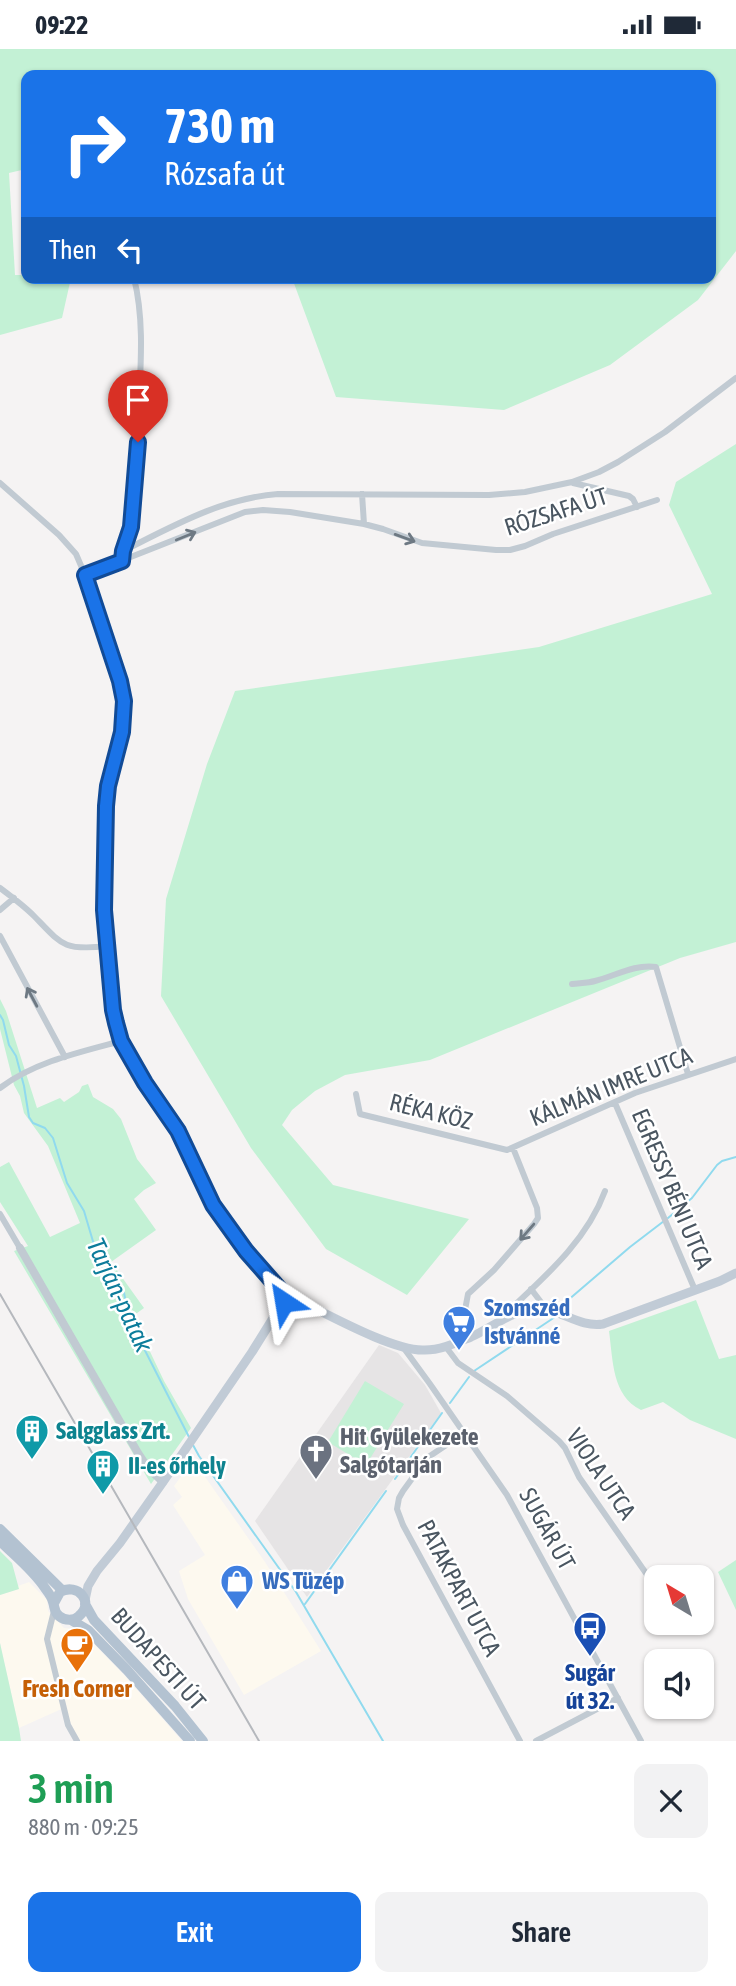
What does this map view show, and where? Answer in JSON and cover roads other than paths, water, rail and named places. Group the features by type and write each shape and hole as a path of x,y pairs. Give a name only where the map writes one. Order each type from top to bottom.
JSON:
{"main road":[{"path":"0,1541 37,1578 58,1615 67,1620 80,1616 84,1611 88,1586 97,1571 163,1482 288,1299 300,1301 402,1347 423,1351 446,1347 534,1308 582,1323 599,1324 736,1273"},
{"path":"0,1528 62,1590"},
{"path":"54,1606 56,1597 62,1590 74,1589 97,1571"},
{"path":"74,1589 81,1593 85,1602"},
{"name":"BUDAPESTI ÚT","path":"85,1602 94,1620 204,1741"},
{"name":"BUDAPESTI ÚT","path":"67,1620 88,1630 127,1669 190,1741"}],"street":[{"path":"122,561 131,527 139,411 140,307 135,284"},
{"name":"RÓZSAFA ÚT","path":"123,551 212,508 240,499 278,494 489,495 524,492 572,482 609,467 665,432 736,378"},
{"path":"0,482 67,542 76,554 120,681 124,701 122,732 108,786 104,910 113,1010 121,1041 145,1083 178,1131 213,1205 246,1251 288,1299"},
{"name":"RÓZSAFA ÚT","path":"572,482 629,496 637,507"},
{"path":"362,494 364,524"},
{"name":"RÓZSAFA ÚT","path":"85,575 245,512 290,512 364,524 422,544 510,550 657,500"},
{"path":"0,888 60,941 79,947 107,946"},
{"path":"0,910 14,898"},
{"path":"0,936 65,1057"},
{"path":"572,984 594,982 627,969 656,967 688,1074"},
{"path":"0,1088 21,1074 65,1057 121,1041"},
{"name":"KÁLMÁN IMRE UTCA","path":"471,1337 465,1310 468,1294 494,1270 538,1218 537,1208 513,1148 615,1103 688,1074 736,1059"},
{"name":"RÉKA KÖZ","path":"356,1094 360,1114 507,1150 513,1148"},
{"name":"EGRESSY BÉNI UTCA","path":"615,1103 695,1290"},
{"path":"493,1325 559,1261 585,1230 605,1191"},
{"path":"0,1214 138,1453 148,1468 163,1482"},
{"path":"531,1289 547,1310"},
{"name":"SUGÁR ÚT","path":"402,1347 506,1495 641,1741"},
{"name":"VIOLA UTCA","path":"446,1347 458,1363 507,1396 565,1448 579,1477 644,1570"},
{"name":"PATAKPART UTCA","path":"464,1433 423,1463 399,1498 397,1509 403,1525 520,1741"},
{"path":"54,1606 47,1640 65,1714 76,1741"},
{"path":"48,1632 67,1620"},
{"path":"536,1741 618,1698"}],"waterway":[{"name":"Tarján-patak","path":"0,1015 9,1045 16,1056 29,1117 33,1123 45,1128 53,1138 67,1183 84,1211 100,1265 108,1279 124,1293 130,1321 189,1437"},
{"path":"668,1218 692,1198 717,1165 736,1157"},
{"path":"566,1308 570,1305 567,1301 664,1221"},
{"path":"474,1371 555,1317"},
{"path":"450,1403 469,1377"},
{"path":"395,1479 442,1413"},
{"name":"Tarján-patak","path":"193,1445 296,1592 383,1741"},
{"path":"305,1604 386,1491"}],"railway":[{"path":"0,1294 259,1741"}],"place":[{"name":"Szomszéd Istvánné","path":"459,1352"},
{"name":"Salgglass Zrt.","path":"32,1461"},
{"name":"Hit Gyülekezete Salgótarján","path":"316,1481"},
{"name":"II-es őrhely","path":"103,1496"},
{"name":"WS Tüzép","path":"237,1611"},
{"name":"Sugár út 32.","path":"590,1658"},
{"name":"Fresh Corner","path":"77,1674"}]}
